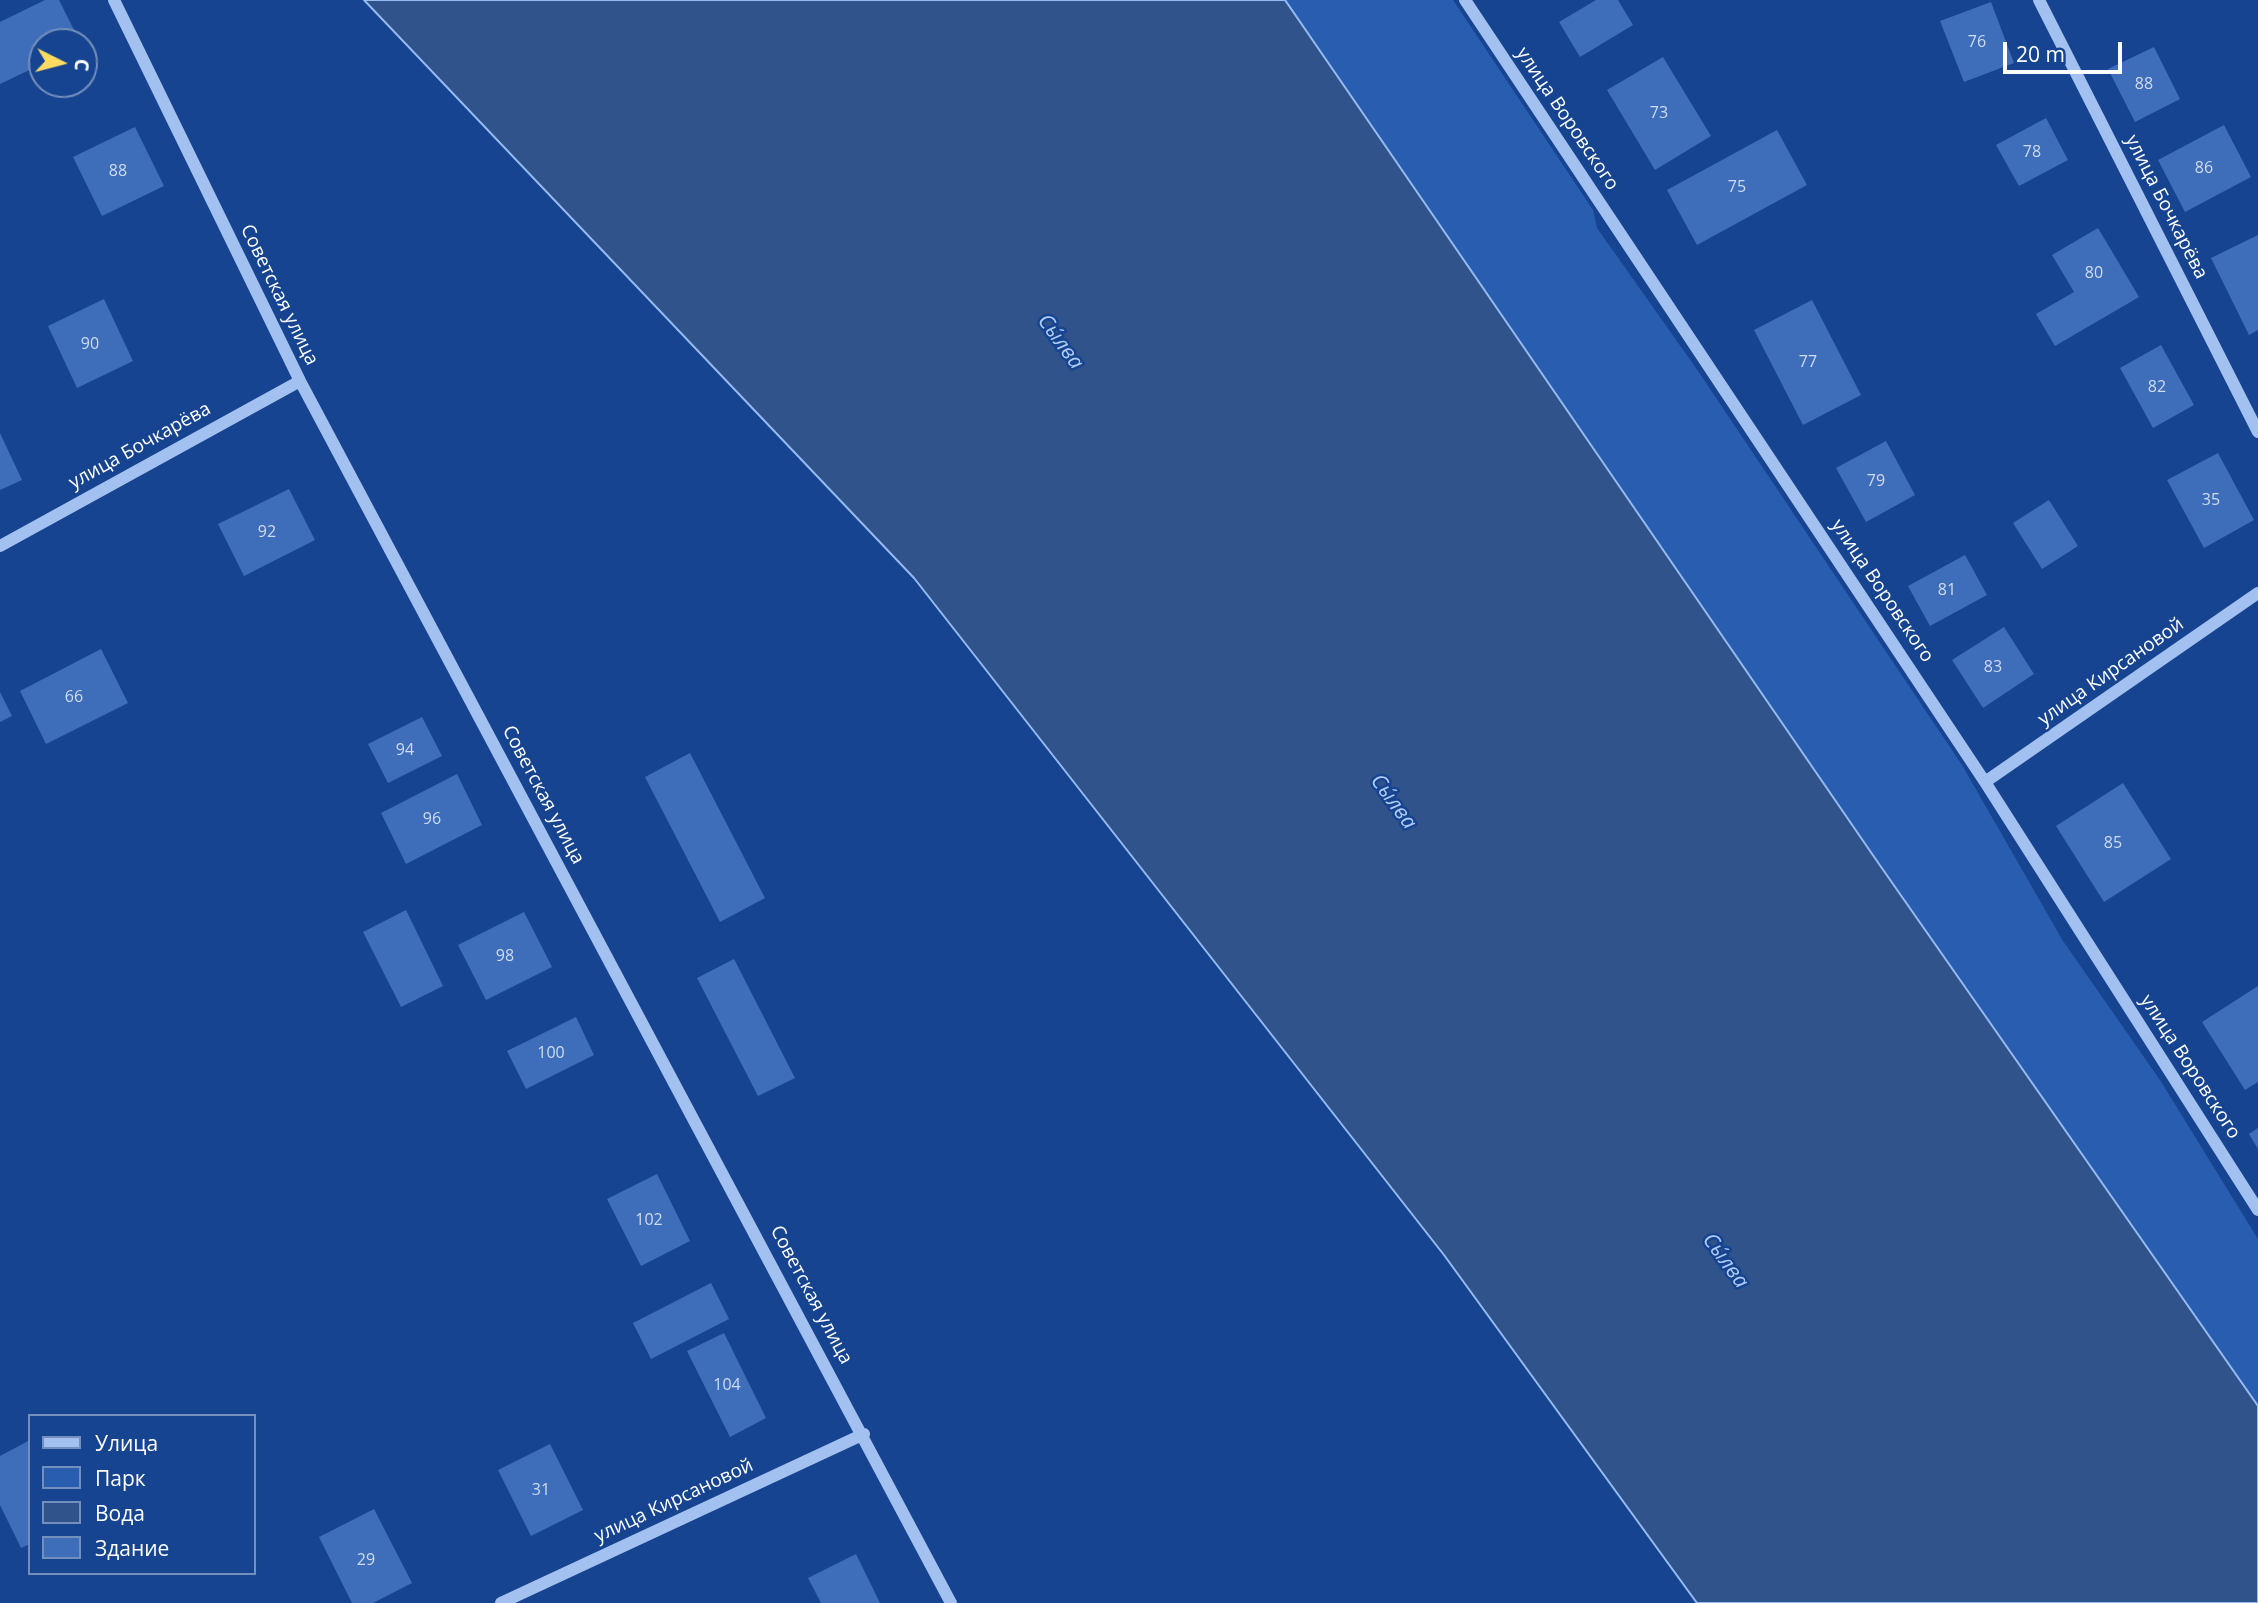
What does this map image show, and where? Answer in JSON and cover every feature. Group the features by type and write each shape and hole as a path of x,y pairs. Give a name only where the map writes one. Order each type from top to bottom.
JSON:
{"street":[{"name":"Советская улица","path":"114,0 299,380 864,1434 951,1603"},
{"name":"улица Воровского","path":"1465,0 1985,782 2258,1210"},
{"name":"улица Бочкарёва","path":"2039,0 2258,432"},
{"name":"улица Бочкарёва","path":"0,546 299,380"},
{"name":"улица Кирсановой","path":"1985,782 2258,593"},
{"name":"улица Кирсановой","path":"501,1603 864,1434"}],"green space":[{"path":"1285,0 1453,0 1593,210 1597,228 1696,368 1962,765 2063,941 2160,1080 2258,1239 2258,1406 1879,864"}],"water":[{"name":"Сы́лва","path":"364,0 1285,0 1879,864 2258,1406 2258,1603 1697,1603 1444,1255 914,578"}],"building":[{"path":"45,0 59,0 73,28 28,28 28,71 0,84 0,22"},
{"path":"1596,0 1618,0 1633,25 1580,57 1559,22"},
{"path":"1991,2 2014,63 1964,82 1940,21"},
{"path":"2154,47 2180,99 2135,122 2108,69"},
{"path":"1663,57 1711,136 1655,170 1607,90"},
{"path":"2046,118 2068,160 2019,186 1996,145"},
{"path":"2224,125 2251,177 2185,212 2158,160"},
{"path":"135,127 164,186 102,216 73,157"},
{"path":"1777,130 1807,185 1697,245 1667,190"},
{"path":"2098,228 2139,297 2055,346 2036,314 2074,292 2052,255"},
{"path":"2258,235 2258,330 2249,335 2211,258"},
{"path":"104,299 133,361 77,388 48,326"},
{"path":"1812,300 1861,395 1803,425 1754,330"},
{"path":"2161,345 2194,405 2153,428 2120,368"},
{"path":"0,433 22,480 0,490"},
{"path":"1886,441 1915,495 1866,522 1836,468"},
{"path":"2218,453 2254,520 2204,548 2167,480"},
{"path":"289,489 315,540 244,576 218,524"},
{"path":"2049,500 2078,546 2042,569 2013,523"},
{"path":"1965,555 1987,595 1930,626 1908,586"},
{"path":"2004,627 2034,674 1983,708 1952,660"},
{"path":"101,649 128,703 46,744 20,691"},
{"path":"0,692 12,716 0,722"},
{"path":"422,717 442,756 388,783 368,744"},
{"path":"690,753 765,898 720,922 645,777"},
{"path":"457,774 482,825 406,864 381,813"},
{"path":"2123,783 2171,859 2104,902 2056,826"},
{"path":"406,910 443,986 401,1007 363,932"},
{"path":"524,912 552,967 486,1000 458,945"},
{"path":"734,959 795,1078 758,1096 697,978"},
{"path":"2258,986 2258,1082 2245,1090 2202,1022"},
{"path":"576,1017 594,1055 526,1089 507,1051"},
{"path":"2258,1128 2258,1149 2249,1134"},
{"path":"657,1174 690,1241 641,1266 607,1199"},
{"path":"711,1283 729,1319 651,1359 633,1323"},
{"path":"724,1333 766,1418 730,1437 687,1351"},
{"path":"28,1441 28,1545 21,1548 0,1505 0,1456"},
{"path":"550,1444 583,1510 531,1536 498,1470"},
{"path":"374,1509 412,1583 373,1603 352,1603 319,1537"},
{"path":"856,1554 880,1603 821,1603 808,1578"}]}
